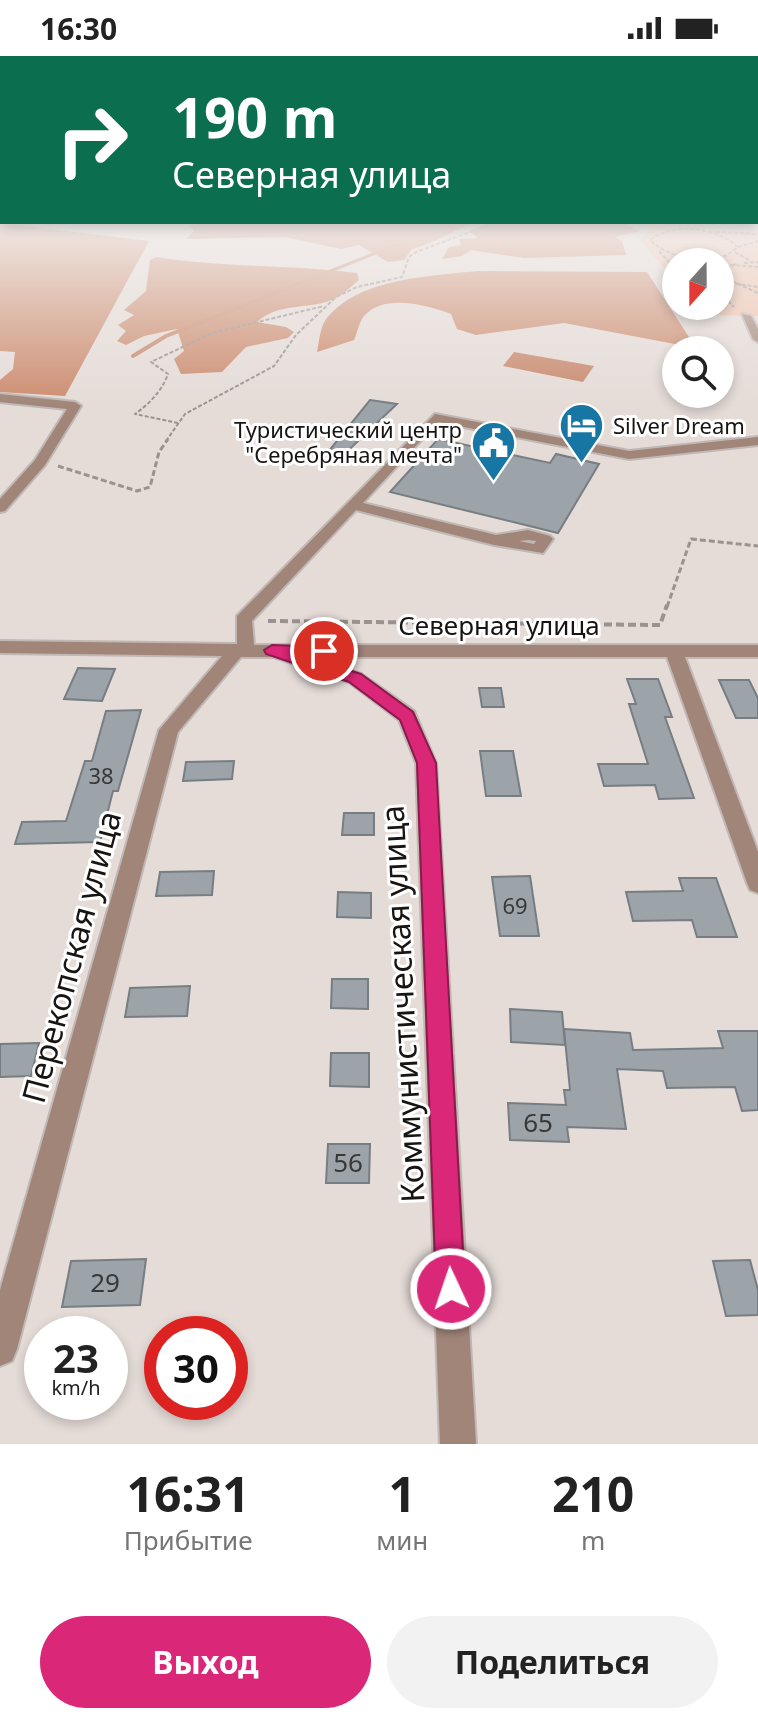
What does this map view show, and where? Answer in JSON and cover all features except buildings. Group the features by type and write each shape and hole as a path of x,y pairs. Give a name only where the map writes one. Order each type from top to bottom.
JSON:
{"street":[{"path":"746,316 758,339"},
{"path":"0,398 75,406 40,462 0,508"},
{"path":"251,651 243,620 435,418 629,455 758,441"},
{"path":"353,505 494,540"},
{"name":"Северная улица","path":"0,647 251,651 758,651"},
{"name":"Перекопская улица","path":"0,1349 169,730 251,651"},
{"name":"Коммунистическая улица","path":"251,651 355,678 407,716 426,763 458,1444"},
{"path":"674,652 758,883"}],"path":[{"path":"178,423 135,414 150,403 167,379 168,374 151,362 167,349 200,336 327,304 357,287 404,276"},
{"path":"734,283 758,287"},
{"path":"734,284 758,293"},
{"path":"40,462 137,491 150,487 153,466 178,423 194,408 274,366 296,335 327,304"},
{"path":"734,305 746,316"},
{"path":"243,620 660,625 691,539 758,546"}],"shaded area":[{"path":"0,276 130,276 65,396 0,392 0,380 13,369 15,352 0,351"},
{"path":"148,276 358,276 359,280 332,300 284,309 257,322 286,327 294,332 288,338 246,347 222,372 181,374 174,359 184,351 177,329 144,336 126,345 117,341 126,331 118,325 134,315 124,310 146,291"},
{"path":"436,276 649,276 662,295 662,320 678,320 688,336 662,336 662,342 564,323 476,335 457,329 451,314 430,307 394,303 372,309 364,316 354,340 317,352 325,321 338,307 355,296 395,282"},
{"path":"734,276 758,276 758,316 734,316"},
{"path":"514,352 594,366 583,382 503,366"}],"waterway":[{"path":"225,313 319,276"},
{"path":"133,356 166,336 230,311"}],"place":[{"name":"Silver Dream","path":"582,465"},
{"name":"Туристический центр \"Серебряная мечта\"","path":"493,482"}],"route":[{"path":"324,651 272,650 355,678 407,716 426,763 451,1289"}]}
